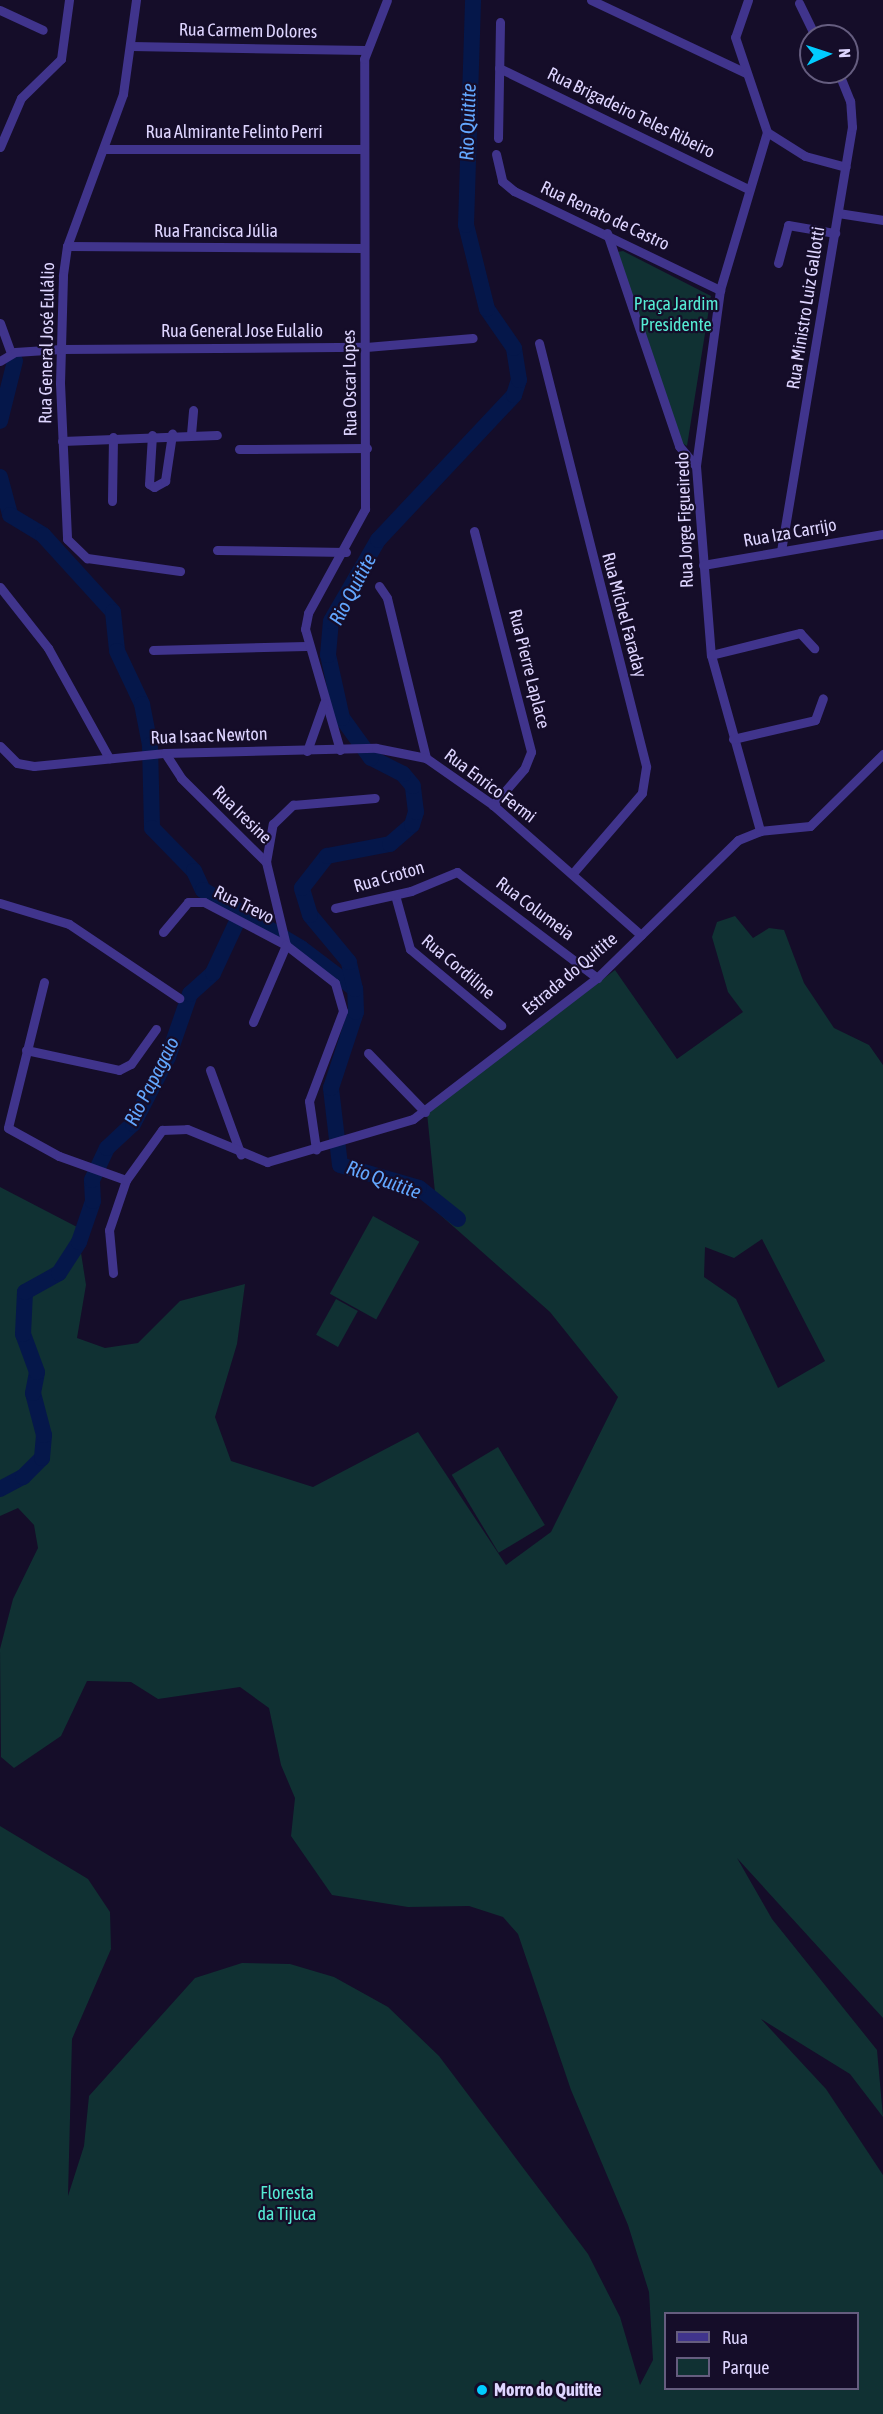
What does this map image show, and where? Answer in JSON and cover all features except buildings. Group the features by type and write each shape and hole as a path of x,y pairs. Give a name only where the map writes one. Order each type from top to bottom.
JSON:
{"street":[{"path":"0,147 21,98 61,59 69,0"},
{"name":"Rua General José Eulálio","path":"136,0 131,46 105,149 67,246 62,349 62,441 67,539 73,549 87,558 180,571"},
{"name":"Rua Oscar Lopes","path":"344,750 324,703 306,646 308,613 346,552 365,509 367,448 364,248 365,50 387,0"},
{"path":"591,0 746,73"},
{"path":"748,0 737,26 737,51 767,132 805,156 846,167"},
{"path":"799,3 809,24"},
{"path":"0,10 43,30"},
{"path":"498,138 500,22"},
{"name":"Rua Carmem Dolores","path":"131,46 365,50"},
{"path":"719,61 737,51"},
{"name":"Rua Brigadeiro Teles Ribeiro","path":"499,68 748,189"},
{"name":"Rua Ministro Luiz Gallotti","path":"781,551 853,115 842,84"},
{"name":"Rua Jorge Figueiredo","path":"760,831 732,739 711,655 696,466 720,290 748,189 767,132"},
{"name":"Rua Almirante Felinto Perri","path":"105,149 364,149"},
{"name":"Rua Renato de Castro","path":"496,154 502,181 514,191 607,232 720,290"},
{"path":"838,213 883,220"},
{"path":"778,263 788,225 835,233"},
{"path":"607,232 679,446 696,466"},
{"name":"Rua Francisca Júlia","path":"67,246 364,248"},
{"path":"0,323 11,353 0,361"},
{"name":"Rua General Jose Eulalio","path":"11,353 62,349 366,347 473,338"},
{"name":"Rua Michel Faraday","path":"539,343 646,767 642,793 572,874"},
{"path":"191,434 193,410"},
{"path":"62,441 172,434 217,435"},
{"path":"152,435 149,484 154,487 165,481 172,434"},
{"path":"112,501 113,437"},
{"path":"239,449 367,448"},
{"name":"Rua Pierre Laplace","path":"474,531 531,752 524,769 493,805"},
{"name":"Rua Iza Carrijo","path":"703,565 883,534"},
{"path":"217,550 346,552"},
{"name":"Rua Enrico Fermi","path":"379,586 387,598 426,758 493,805 641,935"},
{"path":"0,587 48,648 109,758"},
{"path":"711,655 800,633 814,648"},
{"path":"153,650 306,646"},
{"path":"732,739 815,720 823,698"},
{"path":"307,751 324,703"},
{"name":"Rua Isaac Newton","path":"0,746 17,763 34,766 162,754 376,748 426,758"},
{"name":"Rua Iresine","path":"162,754 181,778 266,862 286,944"},
{"name":"Estrada do Quitite","path":"113,1273 109,1230 126,1180 143,1153 170,1128 187,1129 241,1155 267,1162 334,1145 425,1112 597,978 738,840 760,831 810,826 883,754"},
{"path":"266,862 273,824 293,805 375,798"},
{"name":"Rua Croton","path":"335,908 394,895 451,874"},
{"name":"Rua Columeia","path":"451,874 461,874 597,978"},
{"name":"Rua Cordiline","path":"394,895 410,949 501,1025"},
{"name":"Rua Trevo","path":"163,932 194,901 234,916 286,944 335,983 344,1005 310,1096 316,1149"},
{"path":"0,903 69,924 179,998"},
{"path":"253,1023 286,944"},
{"path":"44,982 8,1128 83,1165 126,1180"},
{"path":"26,1050 119,1070 131,1064 156,1029"},
{"path":"368,1053 425,1112"},
{"path":"210,1070 241,1155"}],"green space":[{"name":"Praça Jardim Presidente","path":"623,251 711,296 687,446 680,442 617,252"},
{"name":"Floresta da Tijuca","path":"735,916 753,938 769,928 784,930 804,983 834,1028 869,1045 883,1065 883,2018 737,1858 772,1919 877,2050 883,2117 850,2074 761,2019 826,2089 883,2175 883,2414 0,2414 0,1826 88,1879 110,1912 111,1949 72,2039 68,2196 84,2146 89,2096 195,1978 242,1963 290,1964 334,1977 388,2007 439,2056 588,2254 620,2317 640,2385 653,2360 649,2292 628,2225 571,2090 518,1934 503,1917 469,1906 408,1907 332,1895 291,1836 295,1798 281,1765 269,1708 240,1687 158,1699 131,1682 87,1681 61,1736 14,1768 1,1757 0,1649 13,1599 38,1548 34,1525 18,1508 0,1516 0,1187 77,1227 86,1285 77,1338 105,1348 138,1343 180,1301 245,1284 237,1344 215,1417 231,1461 313,1487 418,1432 506,1565 551,1532 618,1397 550,1312 437,1212 427,1113 615,970 677,1059 743,1012 728,992 712,937 717,922","holes":["762,1239 825,1361 778,1388 736,1299 704,1277 705,1247 734,1258"]},
{"path":"373,1216 419,1242 376,1320 330,1294"},
{"path":"336,1299 358,1311 338,1347 316,1335"},
{"path":"498,1447 545,1525 499,1553 452,1475"}],"waterway":[{"name":"Rio Quitite","path":"458,1219 419,1188 340,1165 331,1088 356,1012 355,989 349,962 310,915 302,888 327,856 390,844 412,825 416,812 413,786 403,774 371,758 342,718 328,655 331,621 378,540 514,395 519,380 514,348 487,309 466,225 473,0"},
{"name":"Rio Papagaio","path":"0,421 15,361"},
{"name":"Rio Papagaio","path":"0,477 10,515 43,535 113,612 117,651 142,704 150,745 152,828 194,871 203,890 301,948 355,989"},
{"name":"Rio Papagaio","path":"0,1489 23,1477 42,1458 44,1435 33,1393 37,1372 23,1334 25,1292 59,1273 79,1242 93,1201 92,1180 107,1148 133,1124 168,1057 190,994 213,973 240,915"}],"place":[{"name":"Morro do Quitite","path":"482,2390"}]}
